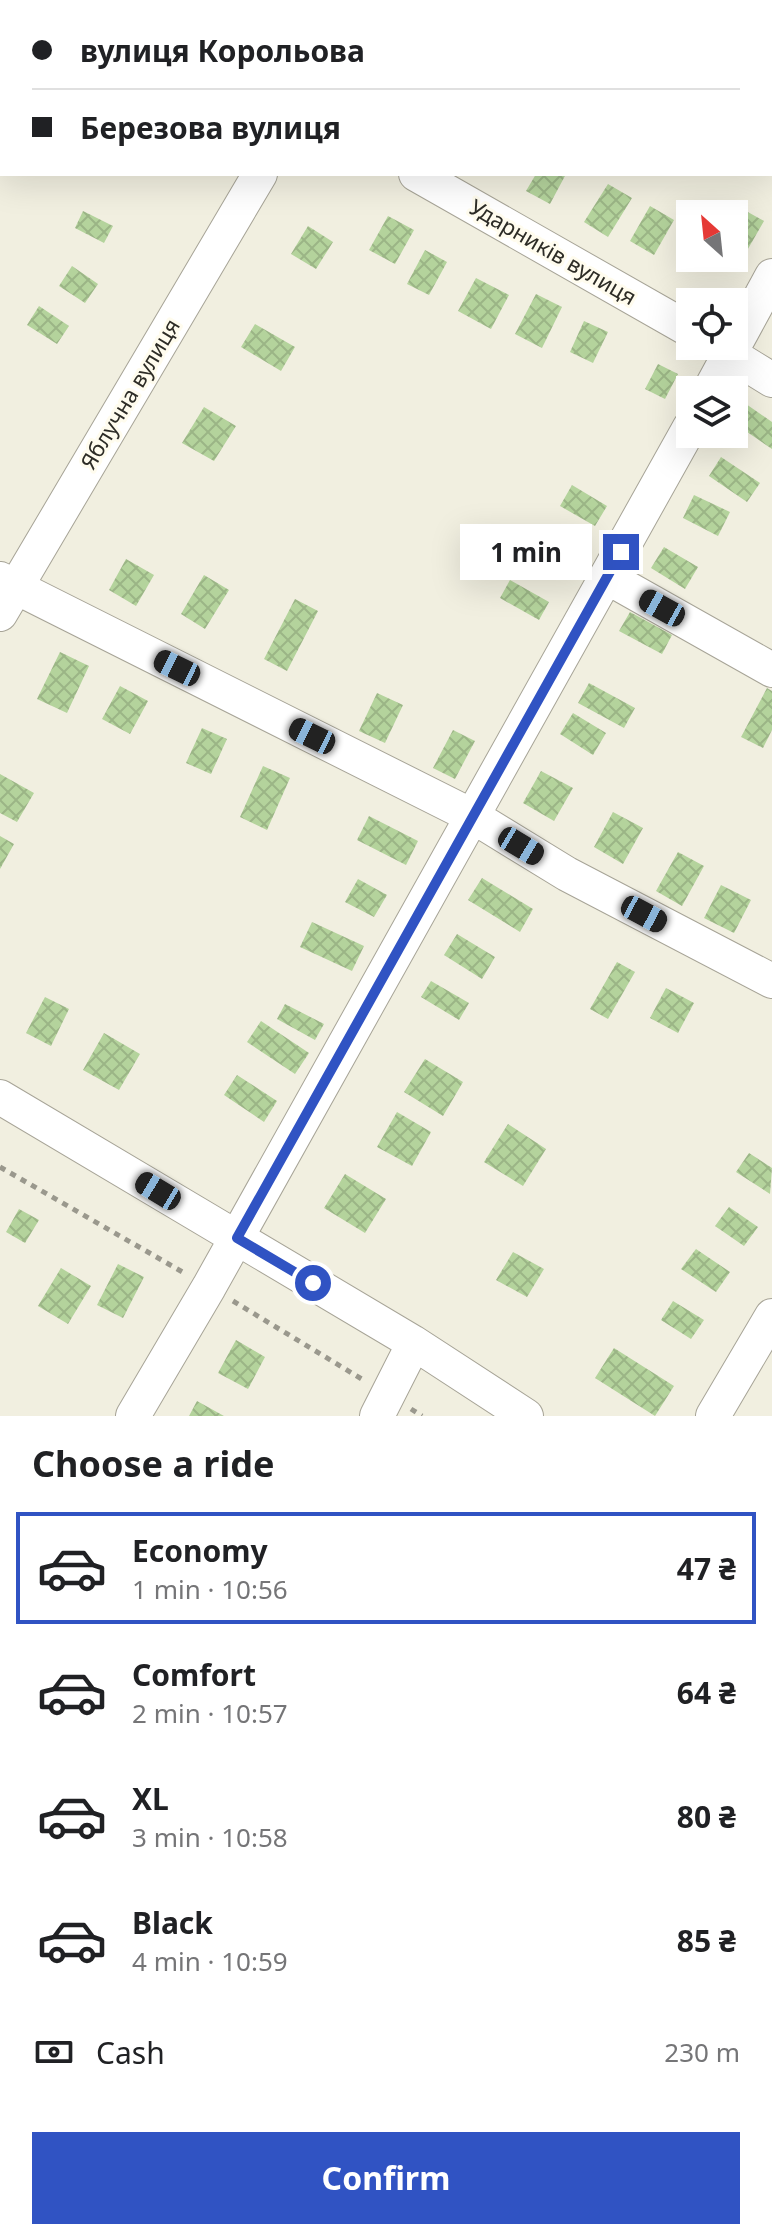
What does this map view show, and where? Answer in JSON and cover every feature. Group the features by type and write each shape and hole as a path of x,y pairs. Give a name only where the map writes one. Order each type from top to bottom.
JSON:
{"street":[{"name":"Яблучна вулиця","path":"5,593 259,176"},
{"name":"Ударників вулиця","path":"420,176 676,322"},
{"path":"748,313 772,276"},
{"path":"740,360 772,380"},
{"path":"133,1416 237,1238 678,448"},
{"path":"607,577 772,670"},
{"path":"5,593 474,817 567,874 772,981"},
{"path":"0,1097 414,1343 526,1416"},
{"path":"713,1416 772,1316"},
{"path":"382,1405 414,1343"}],"path":[{"path":"0,1167 209,1287 382,1405 422,1416"}],"building":[{"path":"535,176 565,176 550,204 526,191"},
{"path":"608,184 632,198 608,237 584,222"},
{"path":"650,206 674,220 654,255 630,241"},
{"path":"83,211 113,226 104,243 75,228"},
{"path":"748,212 764,221 748,249"},
{"path":"388,216 414,230 395,264 369,250"},
{"path":"308,226 333,242 316,269 291,254"},
{"path":"425,250 447,262 429,295 407,284"},
{"path":"72,266 98,284 85,303 59,286"},
{"path":"476,278 509,295 491,329 458,311"},
{"path":"536,294 562,307 542,348 515,334"},
{"path":"39,306 69,326 57,344 27,325"},
{"path":"584,321 608,332 593,363 570,352"},
{"path":"255,324 295,347 281,371 241,347"},
{"path":"658,364 678,374 665,399 645,389"},
{"path":"748,405 772,422 772,449 748,433"},
{"path":"204,407 236,426 214,461 182,443"},
{"path":"721,457 760,483 747,502 709,476"},
{"path":"572,485 607,506 595,526 560,506"},
{"path":"694,495 730,512 718,536 683,518"},
{"path":"536,538 573,561 562,579 525,556"},
{"path":"664,547 698,567 685,589 651,568"},
{"path":"126,559 154,575 136,606 109,590"},
{"path":"204,575 229,590 205,629 181,614"},
{"path":"510,580 549,602 539,620 500,598"},
{"path":"295,599 318,611 287,671 264,659"},
{"path":"630,612 672,635 662,654 619,631"},
{"path":"60,652 89,666 67,713 37,699"},
{"path":"589,683 635,708 624,728 578,703"},
{"path":"120,686 148,701 130,734 102,719"},
{"path":"767,688 772,691 772,730 763,748 741,737"},
{"path":"377,693 403,705 385,743 359,731"},
{"path":"573,713 606,733 593,755 560,734"},
{"path":"202,728 227,739 211,774 186,763"},
{"path":"453,730 475,741 455,779 433,768"},
{"path":"263,766 290,778 267,830 240,817"},
{"path":"541,771 573,788 554,821 523,803"},
{"path":"0,774 34,793 17,822 0,813"},
{"path":"613,812 643,828 623,864 594,847"},
{"path":"369,816 418,841 406,865 357,840"},
{"path":"0,836 14,844 0,869"},
{"path":"678,852 704,866 682,906 656,891"},
{"path":"482,878 533,909 520,932 468,900"},
{"path":"358,879 387,895 374,917 345,902"},
{"path":"721,885 751,900 734,933 704,918"},
{"path":"312,922 364,946 352,971 300,947"},
{"path":"457,934 495,957 482,979 444,955"},
{"path":"617,962 635,972 608,1019 590,1009"},
{"path":"431,981 469,1003 459,1020 421,997"},
{"path":"666,988 694,1003 678,1033 650,1018"},
{"path":"45,997 69,1009 51,1046 26,1033"},
{"path":"285,1004 324,1024 315,1040 277,1019"},
{"path":"261,1021 309,1053 295,1074 247,1042"},
{"path":"104,1033 140,1054 119,1090 83,1070"},
{"path":"425,1059 463,1082 443,1116 404,1092"},
{"path":"237,1075 277,1101 264,1122 224,1095"},
{"path":"397,1112 431,1132 412,1166 377,1147"},
{"path":"508,1124 546,1149 523,1186 484,1162"},
{"path":"749,1153 772,1168 770,1194 736,1172"},
{"path":"345,1174 386,1199 365,1233 324,1208"},
{"path":"729,1207 758,1227 744,1246 715,1226"},
{"path":"19,1209 39,1220 25,1243 6,1232"},
{"path":"696,1249 730,1272 716,1292 681,1269"},
{"path":"513,1252 544,1269 527,1297 496,1280"},
{"path":"118,1264 144,1277 123,1318 97,1305"},
{"path":"61,1268 91,1286 68,1324 38,1306"},
{"path":"673,1301 704,1320 691,1339 661,1320"},
{"path":"236,1340 265,1357 248,1389 218,1373"},
{"path":"614,1348 674,1386 655,1416 595,1378"},
{"path":"197,1401 224,1416 189,1416"}],"route":[{"path":"313,1283 237,1238 621,552"}]}
